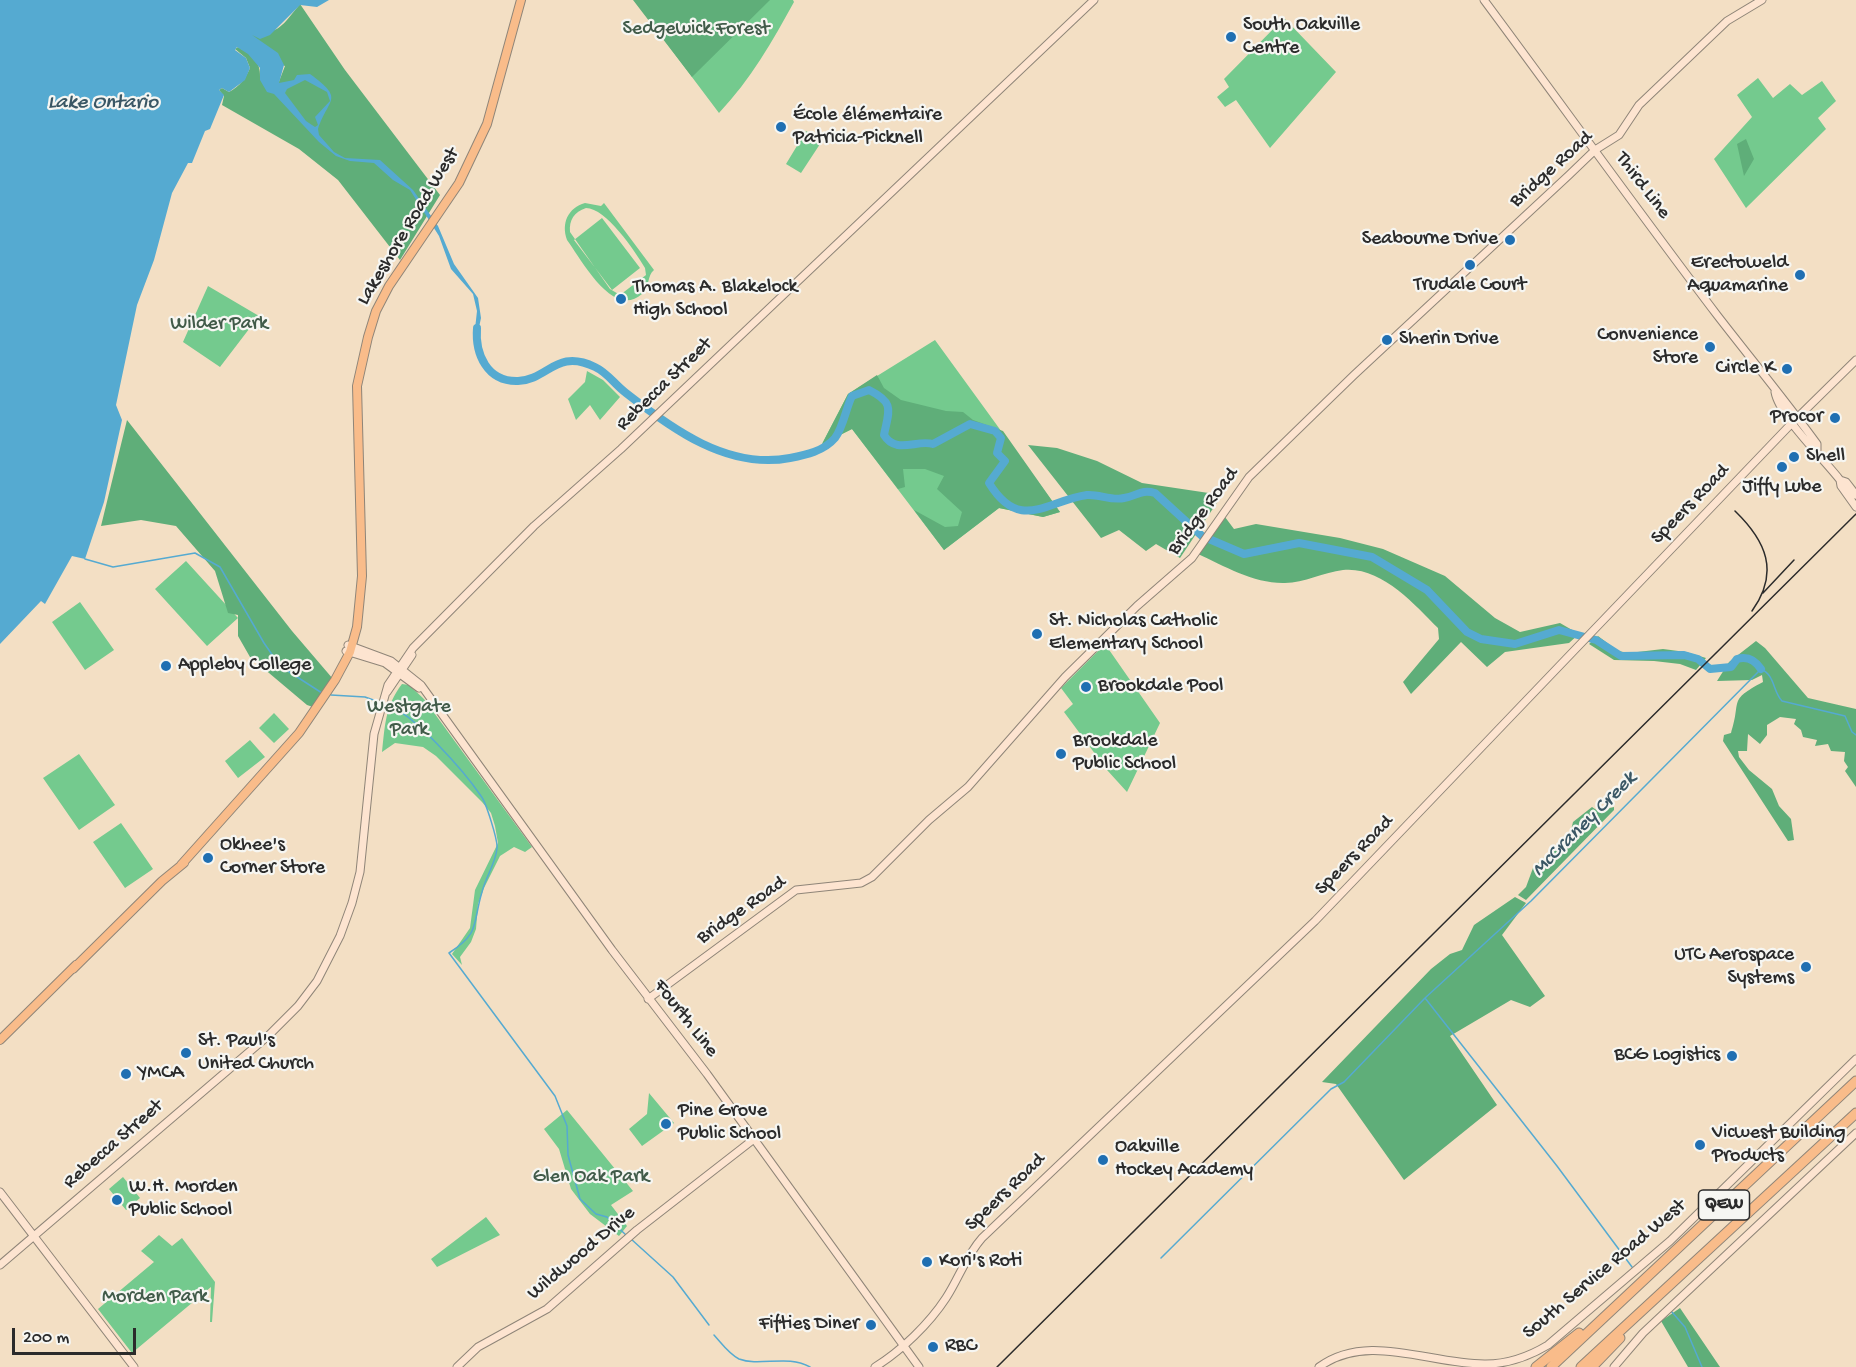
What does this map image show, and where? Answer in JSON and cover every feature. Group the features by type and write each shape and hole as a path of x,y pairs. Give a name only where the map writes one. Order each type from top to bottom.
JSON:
{"highway":[{"name":"QEW","path":"1551,1367 1856,1081"},
{"name":"QEW","path":"1581,1367 1856,1113"},
{"path":"1592,1367 1693,1263"},
{"path":"1536,1367 1585,1329 1592,1329"}],"main road":[{"name":"Lakeshore Road West","path":"0,1040 181,865 299,733 342,668 357,621 362,576 357,386 376,311 425,232 459,183 487,124 497,95 521,0"}],"street":[{"name":"Rebecca Street","path":"0,1265 269,1035 298,1006 317,981 339,936 352,903 360,872 374,734 387,692 430,629 534,526 650,421 1094,0"},
{"name":"Third Line","path":"1484,0 1775,392 1776,399 1795,419 1812,449 1817,450 1840,480 1841,486 1856,507"},
{"name":"Bridge Road","path":"648,999 796,890 861,883 872,877 928,820 968,787 1065,677 1137,606 1178,573 1249,477 1354,375 1595,150 1619,135 1639,105 1727,21 1762,0"},
{"name":"Speers Road","path":"875,1367 938,1310 969,1252 982,1238 1315,921 1795,419 1856,360"},
{"name":"Third Line","path":"1840,480 1846,482 1856,495"},
{"name":"Fourth Line","path":"349,649 400,670 423,691 648,999 754,1139 919,1367"},
{"name":"South Service Road West","path":"1319,1367 1342,1355 1365,1349 1486,1364 1513,1361 1530,1356 1555,1339 1670,1241 1856,1059"},
{"path":"1614,1367 1643,1333 1856,1133"},
{"name":"Wildwood Drive","path":"457,1367 478,1347 547,1309 637,1230 754,1139"},
{"path":"0,1192 134,1367"}],"green space":[{"name":"Sedgewick Forest","path":"633,0 770,0 692,77"},
{"path":"634,0 793,0 794,2 751,73 719,113"},
{"path":"300,4 345,70 440,195 400,260 338,180 299,149 222,105 224,96 219,90 222,88 229,92 233,90 242,82 250,68 246,58 235,49 238,47 257,62 260,77 265,81 278,84 285,66 274,62 269,53 251,35 280,27"},
{"path":"1284,18 1336,72 1270,148 1236,100 1225,107 1217,97 1229,87 1224,79"},
{"path":"1758,78 1773,98 1790,84 1802,95 1822,81 1836,101 1818,118 1826,129 1746,208 1714,159 1752,117 1737,95"},
{"path":"806,131 822,141 801,173 786,164"},
{"path":"1746,139 1754,159 1744,176 1737,144"},
{"path":"585,203 601,206 604,203 654,270 642,294 631,300 620,299 609,293 589,272 565,234 567,217 579,205","holes":["586,208 594,210 619,232 645,268 646,275 620,295 610,289 570,232 571,220 575,214"]},
{"path":"602,218 640,268 612,290 574,240"},
{"name":"Wilder Park","path":"208,286 259,316 220,367 183,342"},
{"path":"935,340 1060,512 1043,517 999,508 944,550 852,429 822,444 848,394"},
{"path":"587,371 603,380 620,397 600,420 590,405 576,420 568,399 585,382"},
{"path":"877,375 884,388 901,400 946,411 963,412 973,420 1003,431 1060,512 1043,517 999,508 944,550 914,510 945,527 958,526 962,512 937,489 944,476 925,469 903,469 905,487 898,489 852,429 822,444 848,394"},
{"path":"127,420 292,631 333,679 313,707 307,705 250,657 238,636 238,615 228,613 215,571 176,526 141,520 101,526"},
{"path":"1028,445 1057,448 1097,461 1142,483 1222,495 1180,558 1156,544 1146,551 1119,530 1101,538"},
{"path":"1225,517 1234,529 1256,524 1340,538 1383,549 1445,576 1495,618 1520,632 1560,623 1579,634 1569,643 1505,652 1487,667 1461,642 1411,694 1403,682 1439,639 1438,628 1418,608 1396,588 1370,574 1357,570 1336,571 1292,583 1274,583 1240,573 1198,554"},
{"path":"186,561 238,618 207,646 155,589"},
{"path":"80,602 114,650 85,670 52,622"},
{"path":"1598,636 1618,651 1629,653 1663,649 1706,658 1696,670 1680,664 1614,660 1589,644"},
{"path":"1756,641 1765,648 1808,698 1856,709 1856,787 1845,771 1848,767 1844,761 1845,752 1831,751 1828,744 1815,746 1817,740 1803,737 1801,730 1794,724 1796,719 1780,717 1767,725 1767,735 1760,744 1748,734 1747,751 1738,751 1739,757 1749,770 1772,789 1779,806 1791,819 1794,840 1788,841 1723,741 1724,735 1731,733 1740,698 1744,693 1763,682 1762,675 1752,680 1717,681 1729,662"},
{"path":"1105,644 1160,723 1127,792 1107,770 1064,712 1073,704 1061,688"},
{"name":"Westgate Park","path":"402,684 409,685 424,699 532,847 525,852 514,847 500,856 478,904 476,929 471,942 460,957 462,965 452,954 470,928 475,890 498,843 495,826 491,813 482,802 436,756 423,747 395,743 382,752 389,708"},
{"path":"274,713 289,729 274,743 259,728"},
{"path":"250,740 265,757 238,778 225,761"},
{"path":"79,754 115,805 79,830 43,778"},
{"path":"1592,807 1598,811 1614,807 1614,810 1526,900 1518,895 1526,887 1533,868 1551,851 1561,850 1564,847 1561,838 1570,834 1573,822"},
{"path":"121,823 153,869 125,888 93,842"},
{"path":"1515,897 1526,903 1502,935 1545,996 1530,1007 1511,1000 1450,1036 1497,1105 1404,1180 1336,1084 1322,1082 1431,969 1450,954 1462,950 1474,925"},
{"path":"649,1093 674,1123 642,1146 629,1129 647,1114"},
{"name":"Glen Oak Park","path":"567,1110 633,1191 611,1205 627,1226 619,1236 590,1214 571,1189 559,1149 544,1129"},
{"path":"123,1177 140,1198 126,1210 109,1189"},
{"path":"486,1217 500,1235 437,1267 431,1259"},
{"name":"Morden Park","path":"159,1235 172,1246 182,1238 215,1282 212,1322 210,1322 211,1287 132,1353 98,1309 154,1262 141,1251"},
{"path":"1680,1308 1720,1367 1688,1367 1661,1321"}],"water":[{"name":"Lake Ontario","path":"0,0 329,0 317,7 300,5 270,35 260,39 252,35 278,53 284,65 279,83 294,80 297,75 310,74 328,89 331,94 330,104 318,129 319,135 334,152 345,158 380,160 413,190 438,226 454,264 478,298 481,318 477,337 474,338 477,311 473,294 451,269 439,236 410,190 393,180 374,163 350,161 336,156 319,142 274,94 267,92 260,80 260,68 248,54 237,47 235,50 246,58 250,68 245,80 229,92 222,88 219,90 224,95 210,129 205,131 192,163 188,163 172,193 154,260 137,305 116,405 122,420 104,502 85,559 72,556 45,604 41,601 0,644","holes":["305,80 327,92 330,101 315,117 318,125 315,127 306,121 285,93 287,89"]}],"waterway":[{"path":"477,328 481,356 485,365 498,377 518,381 537,376 561,363 582,362 604,372 626,393 682,433 702,444 745,458 767,460 790,458 820,449 838,434 852,396 869,390 886,403 888,413 884,435 894,444 933,444 970,424 995,431 1001,438 997,453 1005,461 989,483 1000,498 1012,507 1034,510 1087,495 1119,499 1142,492 1155,493 1202,536 1244,554 1299,543 1372,557 1427,590 1467,632 1481,639 1515,644 1559,630 1596,640 1621,656 1684,655 1698,659 1710,669 1731,667 1737,659 1747,658 1761,669"},
{"path":"85,559 113,567 195,553 220,567 280,666 322,693"},
{"name":"McCraney Creek","path":"1632,1267 1557,1166 1425,998 1531,901 1761,669 1769,675 1782,701 1845,716 1852,732 1856,735"},
{"path":"331,695 365,697 379,702"},
{"path":"386,704 410,719 437,744 473,785 489,813 497,848 493,865 483,887 474,927 466,939 449,953 555,1096 567,1126 568,1155 580,1199 596,1214 607,1217 626,1235"},
{"name":"McCraney Creek","path":"1161,1258 1331,1089 1344,1082 1425,998"},
{"path":"631,1239 673,1277 709,1325"},
{"name":"McCraney Creek","path":"1671,1311 1685,1327 1702,1367"},
{"path":"714,1335 729,1352 739,1359 756,1362 793,1361 810,1367"}],"railway":[{"path":"1735,511 1755,534 1766,558 1766,583 1752,611"},
{"path":"997,1367 1856,514"},
{"path":"1763,593 1794,560"}],"place":[{"name":"South Oakville Centre","path":"1231,37"},
{"name":"École élémentaire Patricia-Picknell","path":"781,127"},
{"name":"Seabourne Drive","path":"1510,240"},
{"name":"Trudale Court","path":"1470,265"},
{"name":"Erectoweld Aquamarine","path":"1800,275"},
{"name":"Thomas A. Blakelock High School","path":"621,299"},
{"name":"Sherin Drive","path":"1387,340"},
{"name":"Convenience Store","path":"1710,347"},
{"name":"Circle K","path":"1787,369"},
{"name":"Procor","path":"1835,418"},
{"name":"Shell","path":"1794,457"},
{"name":"Jiffy Lube","path":"1782,467"},
{"name":"St. Nicholas Catholic Elementary School","path":"1037,634"},
{"name":"Appleby College","path":"166,666"},
{"name":"Brookdale Pool","path":"1086,687"},
{"name":"Brookdale Public School","path":"1061,754"},
{"name":"Okhee's Corner Store","path":"208,858"},
{"name":"UTC Aerospace Systems","path":"1806,967"},
{"name":"St. Paul's United Church","path":"186,1053"},
{"name":"BCG Logistics","path":"1732,1056"},
{"name":"YMCA","path":"126,1074"},
{"name":"Pine Grove Public School","path":"666,1124"},
{"name":"Vicwest Building Products","path":"1700,1145"},
{"name":"Oakville Hockey Academy","path":"1103,1160"},
{"name":"W.H. Morden Public School","path":"117,1200"},
{"name":"Kori's Roti","path":"927,1262"},
{"name":"Fifties Diner","path":"871,1325"},
{"name":"RBC","path":"933,1347"}]}
